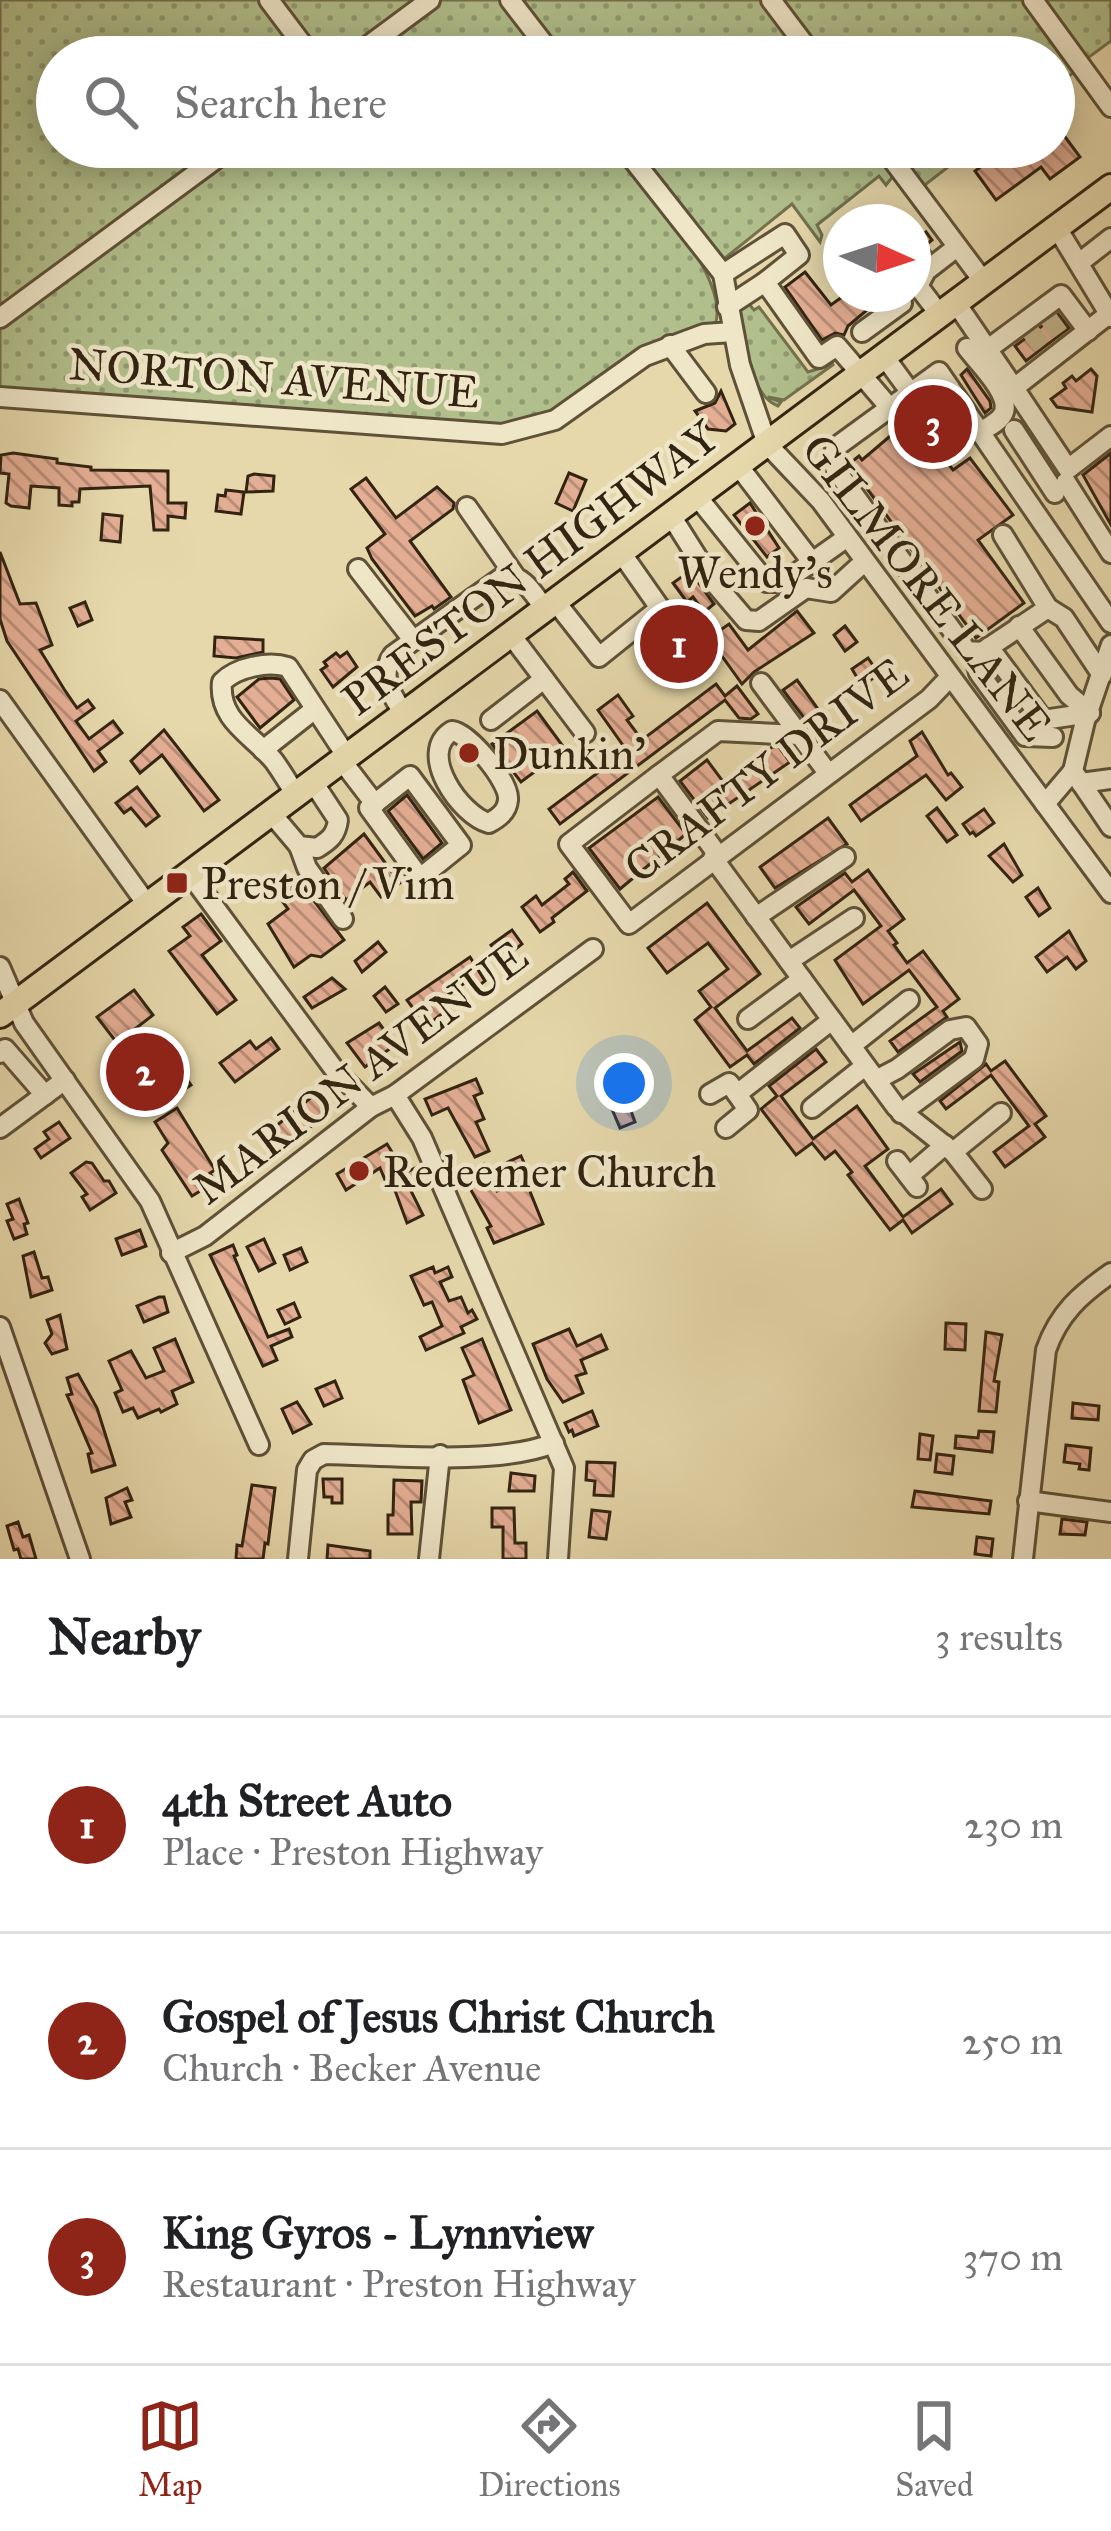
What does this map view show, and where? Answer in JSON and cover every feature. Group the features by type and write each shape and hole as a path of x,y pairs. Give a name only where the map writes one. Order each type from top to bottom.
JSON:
{"main road":[{"name":"PRESTON HIGHWAY","path":"8,1009 1111,188"}],"street":[{"path":"269,0 296,36"},
{"path":"381,36 430,0"},
{"path":"510,0 538,36"},
{"path":"771,0 798,36"},
{"path":"1033,0 1059,36"},
{"path":"1075,58 1111,107"},
{"path":"0,318 204,168"},
{"path":"640,168 723,274 740,365 767,444"},
{"path":"899,168 984,282"},
{"path":"1014,388 1048,356 1110,316 1057,228"},
{"path":"723,274 785,234 799,255 727,307"},
{"path":"1079,263 1111,238"},
{"path":"957,247 926,271 918,286 948,309 1014,388 1111,553"},
{"path":"765,282 819,358 837,346 890,408"},
{"path":"1048,608 981,650 967,651 836,470 833,454 978,345 1028,327 1061,295 1088,331"},
{"path":"862,332 890,312"},
{"path":"882,318 911,393"},
{"name":"NORTON AVENUE","path":"0,397 502,434 555,420 645,356 704,334 732,332"},
{"path":"670,345 706,393"},
{"path":"978,345 1005,409 985,439"},
{"path":"939,372 1111,623"},
{"path":"985,439 1015,430 1034,417"},
{"path":"1015,430 1042,473 1063,476"},
{"path":"1032,507 1111,436"},
{"name":"GILMORE LANE","path":"767,444 821,501 1111,893"},
{"path":"737,464 812,562"},
{"path":"695,494 756,574 776,584 812,562 843,534 876,525"},
{"path":"467,507 515,575 599,657 660,608 620,551"},
{"path":"670,514 711,579 746,620 759,620 806,588 831,592 863,560 876,525"},
{"path":"1004,535 1048,608 1064,618 1102,675"},
{"path":"358,569 413,640"},
{"path":"444,736 389,690 386,665 490,584 515,575"},
{"path":"1018,626 1069,695 1090,713"},
{"path":"511,635 585,733"},
{"path":"1045,804 1077,777 1111,645"},
{"path":"981,650 979,673 1025,736 1048,729 1073,713 1090,713"},
{"path":"299,846 317,848 336,832 334,809 246,739 222,703 222,682 230,674 267,665 288,667 375,804"},
{"name":"CRAFTY DRIVE","path":"659,775 568,844 629,924 929,699 950,677"},
{"path":"490,720 544,679"},
{"path":"761,683 828,773"},
{"path":"0,700 146,904"},
{"path":"263,749 315,709"},
{"path":"1048,729 1111,827"},
{"path":"452,731 469,735 506,788 507,806 496,820 489,823 475,817 443,777 437,760 444,736 452,731"},
{"path":"800,735 718,731 659,775 874,1078 902,1113 949,1149 982,1190"},
{"path":"410,776 461,845 420,878 369,808 375,804 410,776"},
{"path":"1077,777 1111,779"},
{"path":"271,813 299,846 307,868 343,919"},
{"path":"756,917 845,857"},
{"path":"190,874 334,1070 371,1107"},
{"path":"789,961 854,918"},
{"name":"MARION AVENUE","path":"171,1252 219,1225 371,1107 395,1095 592,950"},
{"path":"0,968 8,1009 24,1023 137,1180 259,1445"},
{"path":"748,1019 802,979"},
{"path":"851,1046 909,1000"},
{"path":"737,1094 832,1020"},
{"path":"812,1108 897,1069 950,1030 966,1027 975,1037 974,1059 902,1113"},
{"path":"0,1053 5,1049 45,1095"},
{"path":"0,1129 65,1080"},
{"path":"710,1094 729,1083 748,1110 726,1128"},
{"path":"395,1095 422,1138 554,1443 565,1477 558,1559"},
{"path":"908,1174 1001,1113"},
{"path":"1023,1559 1040,1384 1051,1336 1071,1304 1111,1273"},
{"path":"0,1327 80,1559"},
{"path":"298,1559 307,1471 324,1454 515,1452 554,1443"},
{"path":"429,1559 440,1455"},
{"path":"1028,1501 1111,1512"}],"green space":[{"path":"0,0 263,0 290,36 36,36 36,168 194,168 0,311"},
{"path":"276,0 420,0 372,36 304,36"},
{"path":"438,0 502,0 530,36 389,36"},
{"path":"519,0 766,0 793,36 546,36"},
{"path":"778,0 1028,0 1053,36 805,36"},
{"path":"1041,0 1111,0 1111,41 1085,60 1075,46 1075,36 1067,36"},
{"path":"211,168 632,168 697,256 716,302 716,322 565,405 521,422 497,425 0,391 0,324"},
{"path":"646,168 890,168 894,175 886,185 879,176 844,204 823,204 823,220 817,225 820,242 792,204 725,258 728,266"},
{"path":"906,168 947,168 921,188"},
{"path":"749,304 754,310 759,307 808,372 834,364 784,400 768,397 781,402 778,406 760,390 750,364 739,309"}],"building":[{"path":"979,168 1040,168 996,200 975,171"},
{"path":"1042,168 1065,168 1050,179"},
{"path":"805,272 823,295 823,312 865,312 844,335 835,333 822,340 785,287"},
{"path":"1058,314 1069,328 1026,361 1015,346"},
{"path":"967,369 990,401 991,408 985,413 961,375"},
{"path":"1091,369 1097,376 1092,412 1057,407 1051,399 1066,388 1063,383 1072,376 1076,381"},
{"path":"721,391 735,424 726,431 708,429 695,411 715,403"},
{"path":"935,398 957,427 933,444 953,470 970,458 1013,515 978,540 1024,603 976,638 849,464 859,456 862,460"},
{"path":"13,453 91,470 168,471 168,503 186,503 185,518 168,516 168,530 154,530 150,486 80,489 79,502 72,506 59,505 59,488 31,486 29,508 11,506 6,503 9,474 0,473 1,455"},
{"path":"1111,453 1111,525 1083,475"},
{"path":"569,473 586,480 573,511 556,503"},
{"path":"248,476 274,476 273,491 246,492"},
{"path":"366,478 396,518 437,487 454,503 453,509 410,541 451,597 434,609 415,616 372,559 367,548 385,534 351,489"},
{"path":"226,490 244,492 241,514 216,511 218,495 225,496"},
{"name":"Wendy's","path":"750,503 779,548 767,557 734,515"},
{"path":"103,514 122,516 120,542 101,540"},
{"path":"0,552 20,604 36,603 52,645 40,650 77,708 88,700 94,708 76,721 89,739 113,721 122,733 98,751 106,762 94,771 7,641 0,619"},
{"path":"690,571 714,604 704,612 693,597 687,602 673,583"},
{"path":"85,602 92,620 78,626 70,608"},
{"path":"797,611 814,633 742,684 709,638 729,624 748,650"},
{"path":"845,626 857,642 845,651 834,635"},
{"path":"665,627 676,642 688,633 699,647 678,662 654,635"},
{"path":"215,637 263,640 263,652 236,658 214,656"},
{"path":"347,652 357,667 333,687 321,670 327,666 324,662"},
{"path":"868,658 879,674 862,686 852,669"},
{"path":"259,679 280,679 294,700 260,728 237,697"},
{"path":"797,680 833,730 820,739 783,690"},
{"path":"716,684 725,696 737,686 758,714 739,718 725,700 560,824 549,809 627,751 598,710 618,695 633,716 627,720 642,740"},
{"path":"537,711 565,749 521,782 492,744"},
{"path":"164,730 219,800 204,811 162,755 140,773 131,761"},
{"path":"922,732 948,775 962,787 946,800 926,775 861,821 850,805 917,756 910,741"},
{"path":"772,747 779,747 790,762 708,818 680,781 707,760 724,783"},
{"path":"137,787 159,816 146,826 131,808 124,813 116,803"},
{"path":"407,795 442,843 423,859 388,811"},
{"path":"658,797 686,834 620,889 589,848"},
{"path":"937,808 957,835 947,842 927,816"},
{"path":"984,809 994,823 976,836 970,834 963,824"},
{"path":"828,818 847,844 775,888 760,867"},
{"path":"364,834 400,883 381,897 370,882 346,900 324,868"},
{"path":"1004,844 1022,875 1013,882 989,856"},
{"path":"868,870 904,919 888,931 894,945 907,963 923,951 959,999 943,1011 947,1017 898,1052 890,1041 937,1007 909,970 863,1004 835,960 881,926 854,890 809,924 796,907 845,873 852,882"},
{"path":"573,872 587,891 540,932 522,907 536,896 542,905 569,884 565,879"},
{"path":"299,881 344,940 321,957 311,955 294,967 268,924 288,909 280,898"},
{"path":"1038,888 1050,908 1039,916 1026,897"},
{"path":"707,903 760,974 715,1008 747,1051 792,1018 800,1028 754,1064 747,1055 730,1067 695,1020 711,1007 699,991 728,969 708,943 667,973 648,948"},
{"path":"201,914 221,941 202,955 236,1000 217,1014 169,951 190,936 183,927"},
{"path":"512,930 522,944 502,960 491,945"},
{"path":"1069,931 1086,961 1076,969 1067,957 1047,972 1036,957"},
{"path":"378,942 386,952 362,972 355,961"},
{"path":"470,957 485,981 473,990 466,982 449,994 456,1003 426,1026 407,1000"},
{"path":"332,978 345,989 312,1008 304,997"},
{"path":"385,987 398,1004 386,1012 374,996"},
{"path":"134,990 153,1015 117,1043 97,1017"},
{"path":"379,1023 395,1045 365,1067 347,1043"},
{"path":"271,1038 279,1049 235,1082 220,1063 250,1041 256,1049"},
{"path":"960,1042 962,1051 920,1082 913,1074"},
{"path":"816,1049 826,1062 781,1096 813,1139 857,1106 888,1149 865,1166 903,1217 941,1189 952,1204 912,1233 903,1220 890,1230 835,1151 825,1159 812,1143 796,1155 761,1109 777,1096 769,1086"},
{"path":"159,1050 177,1076 182,1072 191,1085 177,1094 162,1071 130,1091 125,1076"},
{"path":"1005,1061 1046,1116 1035,1124 1045,1137 1005,1167 994,1152 1029,1126 991,1075 946,1109 940,1101 986,1064 991,1071"},
{"path":"476,1079 482,1093 474,1096 484,1119 476,1122 489,1151 475,1157 448,1108 432,1115 425,1099"},
{"path":"314,1095 329,1107 329,1114 281,1147 270,1131"},
{"path":"628,1103 635,1122 620,1128 612,1109"},
{"path":"177,1108 215,1170 210,1173 215,1182 192,1196 162,1150 168,1143 155,1122"},
{"path":"59,1122 70,1138 41,1158 35,1149 49,1139 44,1132"},
{"path":"387,1144 405,1173 419,1166 423,1175 407,1183 423,1215 407,1223 393,1185 388,1187 380,1168 346,1190 337,1174"},
{"path":"521,1156 535,1187 529,1189 543,1224 494,1243 487,1228 491,1226 462,1174 484,1164 497,1191 517,1182 508,1162"},
{"path":"92,1163 116,1193 90,1210 82,1197 87,1194 71,1173"},
{"path":"19,1199 27,1234 14,1239 7,1204"},
{"path":"140,1230 146,1246 122,1255 116,1239"},
{"path":"264,1239 275,1263 259,1271 247,1247"},
{"path":"233,1245 268,1337 289,1329 292,1337 271,1346 277,1360 263,1366 210,1255"},
{"path":"301,1248 307,1262 290,1270 284,1255"},
{"path":"34,1252 42,1278 48,1277 52,1290 31,1297 23,1256"},
{"path":"433,1267 435,1273 448,1267 452,1277 440,1282 449,1301 461,1297 468,1313 472,1310 477,1319 461,1327 464,1333 426,1350 420,1337 442,1326 432,1302 424,1305 411,1276"},
{"path":"164,1297 168,1312 144,1322 137,1306"},
{"path":"294,1303 300,1317 285,1324 278,1310"},
{"path":"60,1315 67,1349 52,1354 45,1343 52,1334 47,1320"},
{"path":"946,1323 966,1324 965,1350 945,1349"},
{"path":"569,1329 577,1346 601,1335 607,1349 581,1360 586,1373 576,1376 583,1393 563,1402 547,1379 533,1344"},
{"path":"986,1332 1002,1335 994,1381 999,1382 996,1412 979,1411"},
{"path":"175,1339 193,1382 172,1391 177,1404 161,1412 138,1418 133,1408 123,1412 115,1393 122,1390 109,1361 131,1351 146,1378 164,1371 154,1348"},
{"path":"482,1339 511,1410 479,1423 463,1380 474,1375 462,1348"},
{"path":"78,1374 97,1408 115,1465 92,1472 88,1454 92,1453 67,1395 72,1394 67,1378"},
{"path":"335,1381 342,1398 324,1406 316,1389"},
{"path":"297,1402 311,1424 293,1433 282,1409"},
{"path":"1073,1403 1099,1406 1098,1420 1072,1418"},
{"path":"592,1411 598,1426 574,1436 569,1432 565,1423"},
{"path":"979,1431 994,1432 992,1452 955,1448 956,1436 978,1438"},
{"path":"920,1434 933,1436 930,1460 918,1459"},
{"path":"1066,1445 1091,1448 1089,1470 1064,1462"},
{"path":"937,1454 954,1456 952,1474 935,1472"},
{"path":"587,1462 615,1463 613,1496 594,1495 595,1481 586,1480"},
{"path":"511,1473 535,1476 534,1491 509,1491"},
{"path":"323,1479 342,1479 342,1503 324,1497"},
{"path":"394,1480 422,1481 421,1502 411,1502 412,1534 388,1534"},
{"path":"252,1485 275,1488 268,1544 263,1559 236,1559 237,1545 242,1546"},
{"path":"127,1488 132,1500 125,1502 131,1517 111,1524 106,1498"},
{"path":"915,1491 991,1501 989,1514 912,1507"},
{"path":"492,1508 514,1508 515,1543 526,1543 526,1559 503,1559 503,1527 492,1527"},
{"path":"592,1510 610,1512 606,1539 589,1537"},
{"path":"1062,1519 1087,1522 1085,1535 1060,1534"},
{"path":"18,1522 23,1537 29,1535 36,1559 21,1559 18,1549 14,1550 7,1526"},
{"path":"977,1537 993,1539 991,1556 975,1554"},
{"path":"328,1545 370,1551 370,1559 327,1559"}],"tunnel":[{"path":"1049,319 1063,339"},
{"path":"1031,332 1046,352"}],"place":[{"name":"King Gyros - Lynnview","path":"933,424"},
{"name":"Wendy's","path":"755,526"},
{"name":"4th Street Auto","path":"679,644"},
{"name":"Dunkin'","path":"469,753"},
{"name":"Preston / Vim","path":"177,883"},
{"name":"Gospel of Jesus Christ Church","path":"145,1072"},
{"name":"Redeemer Church","path":"359,1171"}]}
